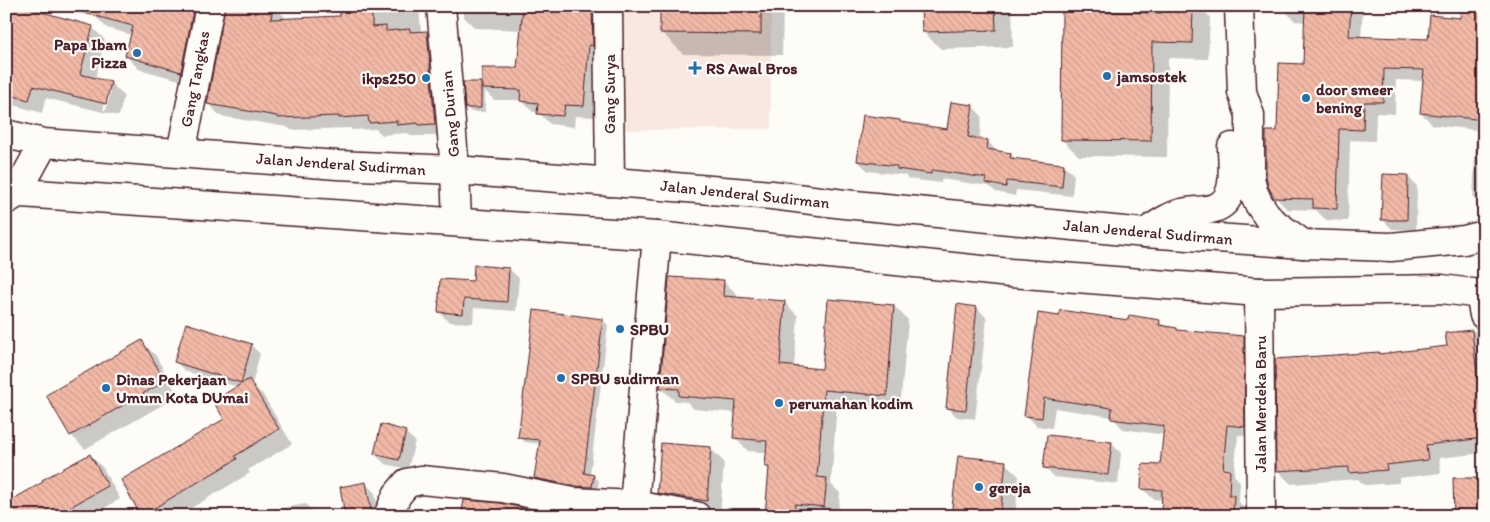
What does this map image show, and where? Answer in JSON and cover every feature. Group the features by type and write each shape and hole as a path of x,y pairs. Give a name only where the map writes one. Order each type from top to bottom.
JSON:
{"main road":[{"name":"Gang Tangkas","path":"181,152 210,6"},
{"name":"Gang Durian","path":"441,6 455,170 457,222"},
{"name":"Gang Surya","path":"608,6 610,182"},
{"path":"1239,6 1242,92 1250,114 1250,177 1252,191 1270,220 1303,244"},
{"path":"1145,233 1174,216 1218,207 1225,202 1231,189 1233,112 1242,92"},
{"name":"Jalan Jenderal Sudirman","path":"6,134 44,143 337,165 455,170 610,182 772,195 844,204 1145,233 1303,244 1391,247 1464,240 1484,235"},
{"path":"44,143 10,195 657,236 1010,273 1260,292 1442,289 1482,300"},
{"path":"634,505 657,236"},
{"name":"Jalan Merdeka Baru","path":"1260,292 1261,516"},
{"path":"388,516 397,495 407,483 422,480 504,488 571,509 634,505 696,516"}],"shaded area":[{"name":"RS Awal Bros","path":"619,6 771,6 771,129 619,130"}],"building":[{"path":"6,6 20,6 93,26 80,74 111,82 106,104 33,86 29,100 6,94"},
{"path":"80,6 194,6 181,72 125,56 133,26 80,12"},
{"path":"225,6 273,6 271,19 340,16 340,6 372,6 372,27 386,26 386,31 410,29 410,32 427,31 435,124 397,125 397,121 369,123 368,116 277,118 277,116 207,104"},
{"path":"523,6 592,6 593,46 589,45 584,106 565,105 563,116 537,114 538,103 520,101 521,90 482,89 482,68 517,68"},
{"path":"660,6 761,6 761,34 660,33"},
{"path":"921,6 995,6 996,30 922,32"},
{"name":"jamsostek","path":"1161,6 1193,6 1192,43 1152,42 1151,141 1061,140 1062,11 1161,13"},
{"path":"1305,6 1351,6 1349,36 1428,39 1430,15 1460,18 1461,6 1484,6 1484,120 1420,113 1424,70 1384,69 1383,102 1364,102 1363,130 1339,129 1337,209 1313,208 1313,199 1274,198 1268,186 1266,175 1266,131 1277,131 1279,63 1303,64"},
{"path":"463,82 481,82 481,108 465,108"},
{"path":"951,102 973,105 968,137 988,140 987,149 1011,153 1010,158 1064,164 1062,187 1007,181 1006,187 985,183 986,178 932,170 931,174 897,169 897,166 857,161 863,115 947,129"},
{"path":"1383,174 1408,175 1407,220 1381,220"},
{"path":"474,265 509,268 507,302 464,299 463,314 438,312 440,279 473,281"},
{"path":"669,277 724,280 723,296 785,301 780,365 822,369 828,299 894,305 887,396 824,390 817,477 827,478 824,507 795,504 794,516 765,516 769,467 765,467 767,441 733,438 736,401 679,396 679,389 660,388"},
{"path":"957,304 977,307 966,410 946,408"},
{"name":"SPBU sudirman","path":"534,310 603,319 584,473 594,475 592,487 575,486 534,478 540,440 518,438"},
{"path":"1060,310 1128,320 1129,315 1160,320 1159,325 1177,328 1177,330 1244,336 1245,427 1227,425 1223,469 1230,470 1229,495 1234,495 1233,516 1161,516 1162,490 1141,489 1142,464 1160,465 1164,426 1111,419 1112,408 1044,398 1042,418 1024,416 1038,313 1059,316"},
{"path":"186,323 252,344 241,383 174,362"},
{"path":"1472,330 1484,438 1426,445 1428,460 1386,465 1387,470 1349,473 1349,467 1276,471 1275,359 1379,352 1379,354 1447,346 1445,333"},
{"name":"Dinas Pekerjaan Umum Kota DUmai","path":"142,340 165,381 70,436 46,395"},
{"path":"249,379 279,429 235,456 237,459 141,516 121,480 224,419 213,401"},
{"path":"381,424 406,431 399,460 374,454"},
{"path":"1047,435 1112,442 1108,475 1043,468"},
{"path":"661,443 711,447 707,501 657,493"},
{"path":"90,454 108,486 54,516 6,516 6,503 43,482 42,480"},
{"name":"gereja","path":"958,456 1006,461 1000,516 951,516"},
{"path":"1453,478 1479,478 1479,516 1454,516"},
{"path":"366,482 372,516 345,516 340,487"},
{"path":"464,500 501,503 523,508 523,516 461,516"}],"place":[{"name":"Papa Ibam Pizza","path":"137,53"},
{"name":"RS Awal Bros","path":"695,68"},
{"name":"jamsostek","path":"1107,76"},
{"name":"ikps250","path":"426,78"},
{"name":"door smeer bening","path":"1306,98"},
{"name":"SPBU","path":"620,329"},
{"name":"SPBU sudirman","path":"561,378"},
{"name":"Dinas Pekerjaan Umum Kota DUmai","path":"106,388"},
{"name":"perumahan kodim","path":"779,403"},
{"name":"gereja","path":"979,487"}]}
